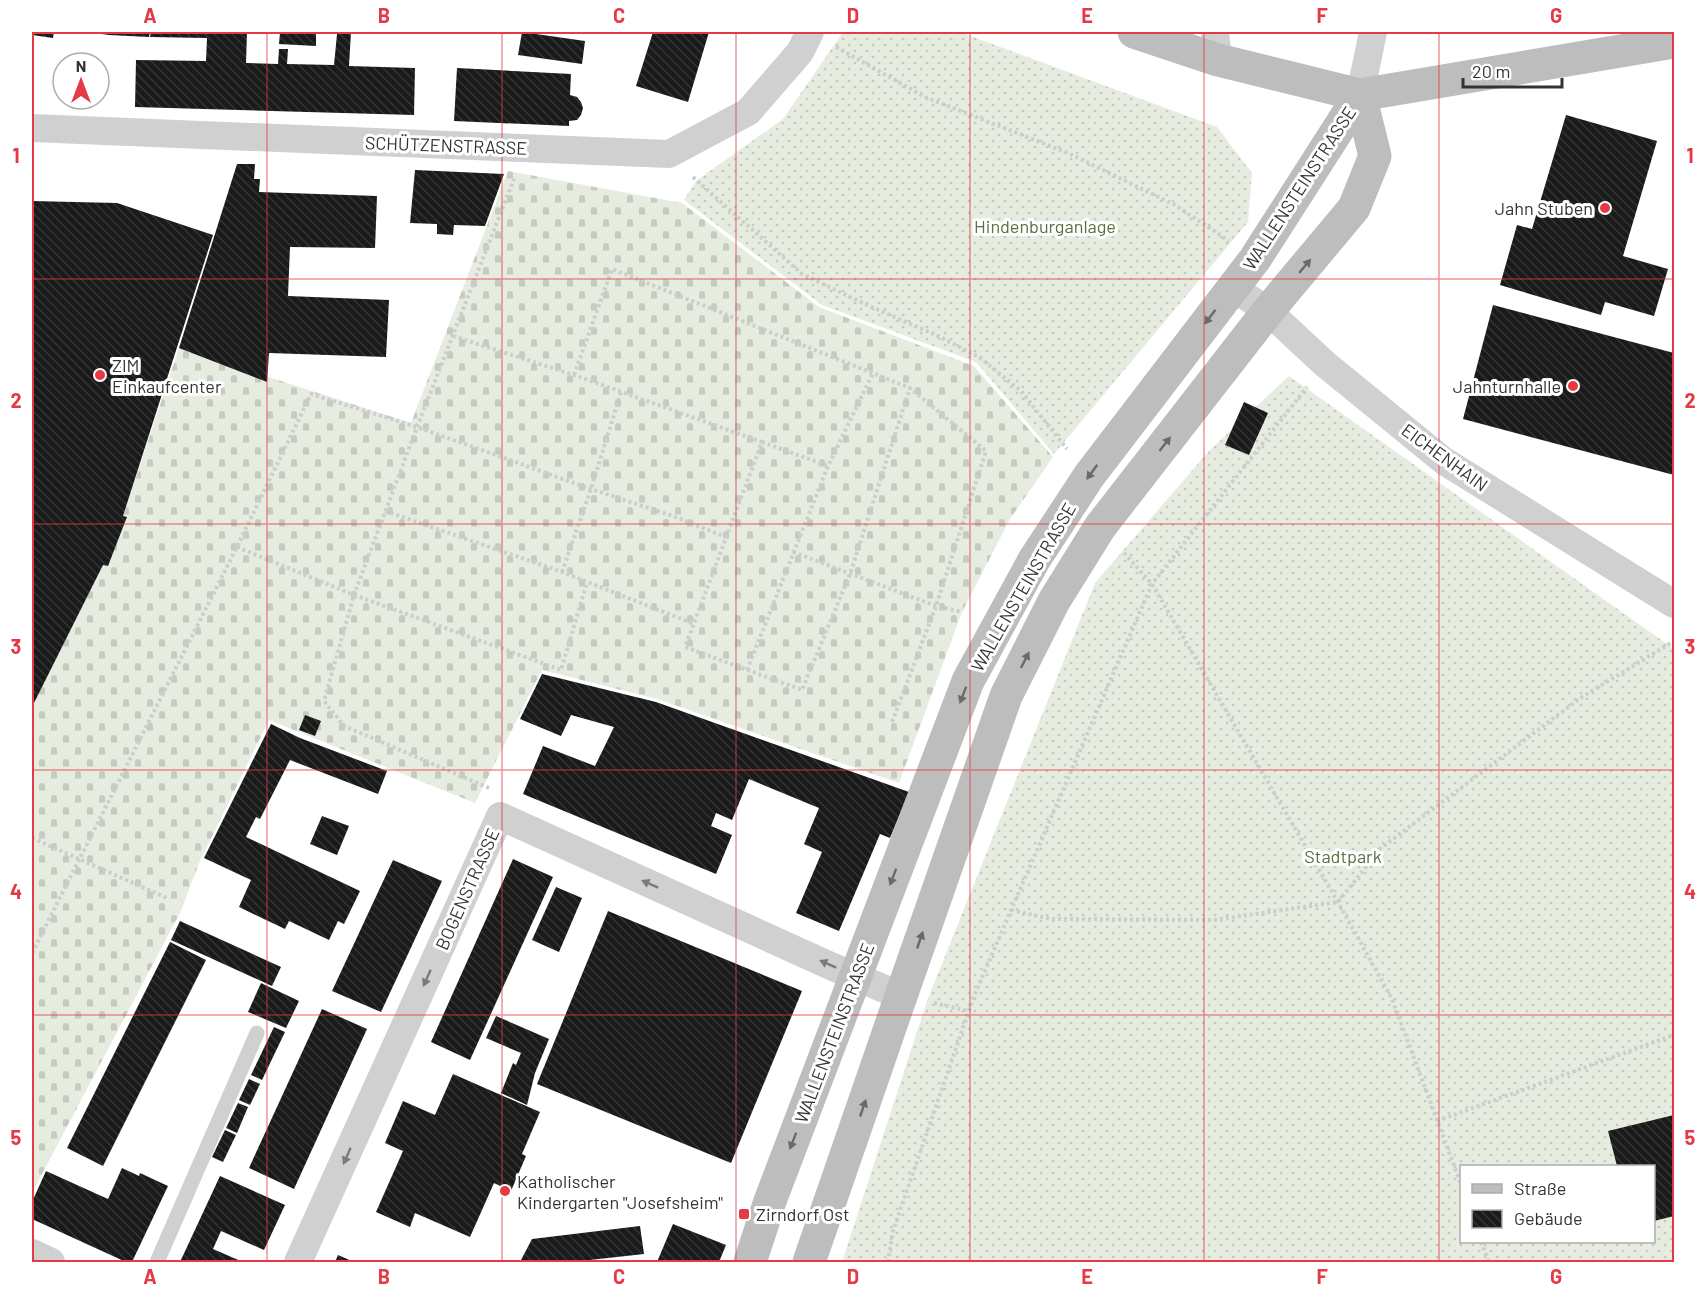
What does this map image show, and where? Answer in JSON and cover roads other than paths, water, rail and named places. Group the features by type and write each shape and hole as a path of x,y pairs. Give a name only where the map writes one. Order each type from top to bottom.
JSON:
{"main road":[{"path":"1134,32 1217,46 1360,95 1674,42"},
{"name":"WALLENSTEINSTRASSE","path":"750,1263 774,1190 968,681 1034,560 1089,476 1255,259 1360,95"},
{"name":"WALLENSTEINSTRASSE","path":"809,1263 916,999 1006,696 1054,601 1100,527 1268,311 1354,208 1375,156 1360,95"}],"street":[{"name":"SCHÜTZENSTRASSE","path":"32,128 669,154 748,112 800,52 810,32"},
{"path":"1360,95 1373,32"},
{"name":"EICHENHAIN","path":"1232,287 1268,311 1325,364 1444,461 1674,604"},
{"name":"BOGENSTRASSE","path":"298,1263 500,816 855,976 916,999"},
{"path":"32,1253 51,1263"}],"lane":[{"path":"157,1263 257,1033"}],"place":[{"name":"Jahn Stuben","path":"1605,208"},
{"name":"ZIM Einkaufcenter","path":"100,375"},
{"name":"Jahnturnhalle","path":"1573,386"},
{"name":"Katholischer Kindergarten \"Josefsheim\"","path":"505,1191"},
{"name":"Zirndorf Ost","path":"744,1214"}],"park label":[{"name":"Hindenburganlage","path":"1045,226"},
{"name":"Stadtpark","path":"1343,856"}]}
